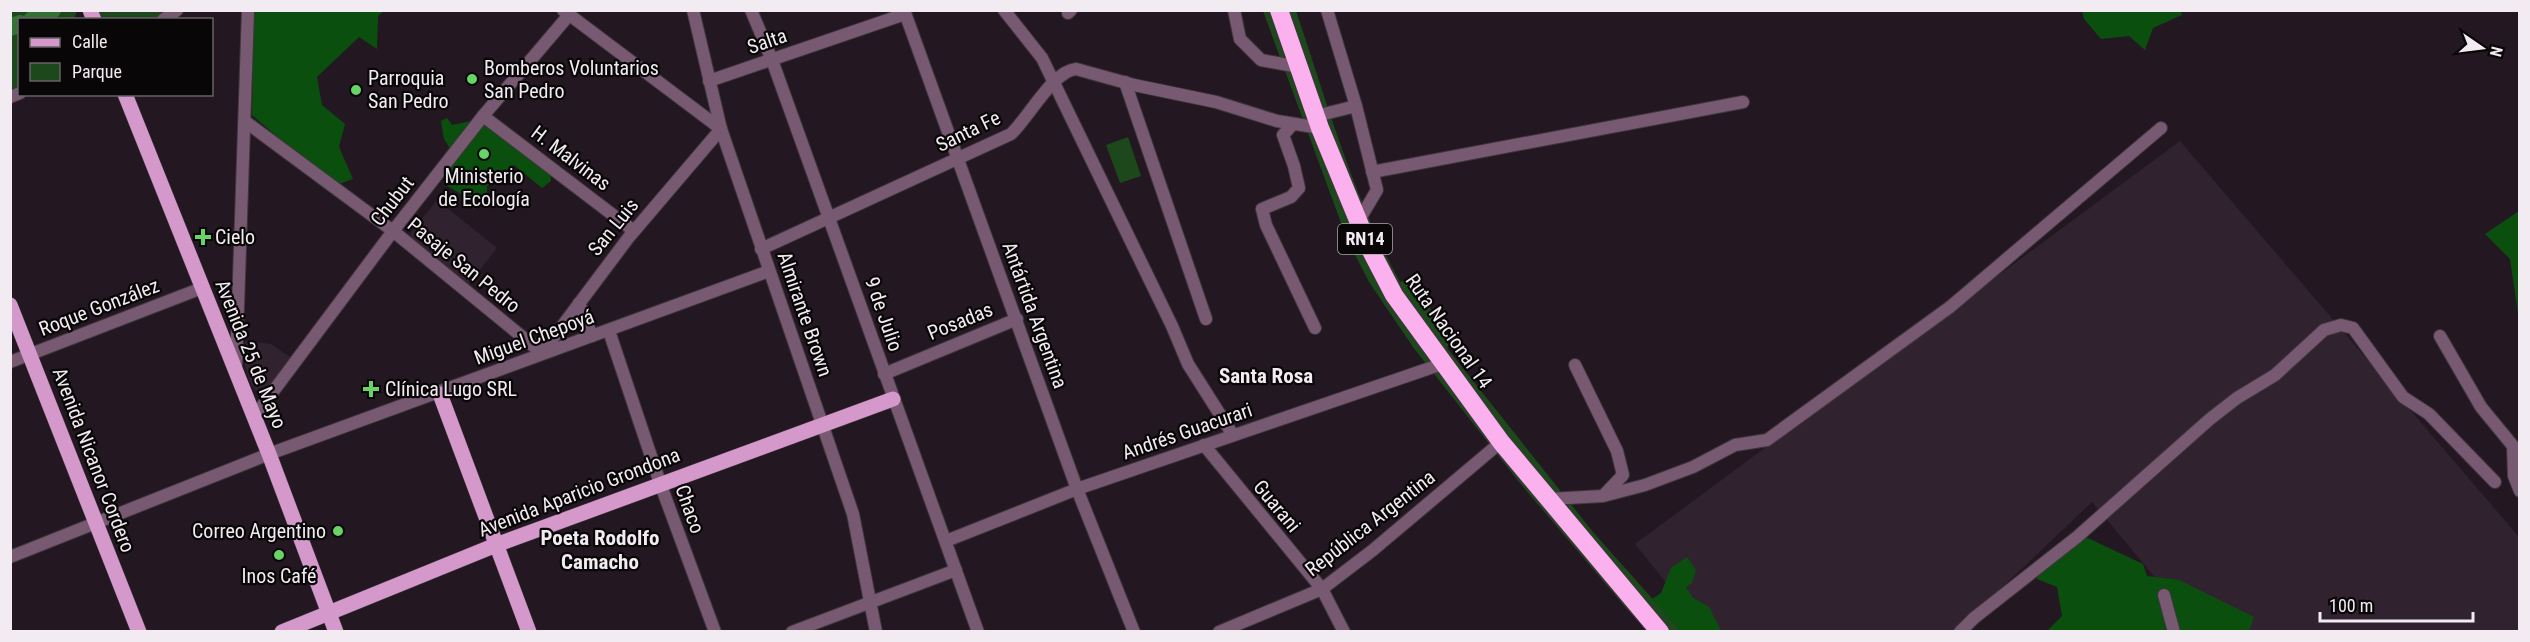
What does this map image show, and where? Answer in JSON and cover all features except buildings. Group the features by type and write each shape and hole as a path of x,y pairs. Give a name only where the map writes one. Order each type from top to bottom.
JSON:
{"highway":[{"name":"Ruta Nacional 14","path":"1279,10 1318,122 1358,222 1389,287 1442,364 1501,442 1660,632"}],"main road":[{"name":"Avenida 25 de Mayo","path":"126,96 269,454 336,632"},
{"name":"Avenida Nicanor Cordero","path":"10,305 139,632"},
{"path":"440,393 529,632"},
{"name":"Avenida Aparicio Grondona","path":"282,632 496,545 893,399"}],"street":[{"path":"235,372 246,122 248,10"},
{"name":"Almirante Brown","path":"693,10 720,129 853,514 876,632"},
{"name":"9 de Julio","path":"751,10 772,60 978,632"},
{"path":"1004,10 1042,58 1172,326 1188,364 1233,435"},
{"path":"1234,10 1240,39 1261,60 1299,67"},
{"path":"1328,10 1356,106 1377,190 1358,222"},
{"name":"Salta","path":"710,81 905,12"},
{"name":"Antártida Argentina","path":"905,12 956,159 1017,319 1077,489 1134,632"},
{"path":"566,13 720,129"},
{"name":"Chubut","path":"254,417 393,231 566,13"},
{"name":"Santa Fe","path":"761,249 1011,134 1022,124 1053,82 1068,70 1076,69 1293,123 1318,122"},
{"path":"1125,82 1206,319"},
{"path":"1372,172 1743,102"},
{"path":"1318,122 1356,106"},
{"name":"H. Malvinas","path":"483,116 634,231"},
{"name":"Pasaje San Pedro","path":"246,122 393,231 542,353"},
{"path":"1293,123 1283,135 1299,188 1292,197 1262,209 1266,225 1315,328"},
{"path":"1549,499 1603,496 1645,485 1693,467 1735,445 1767,440 1950,307 2162,128"},
{"name":"San Luis","path":"542,353 634,231 720,129"},
{"name":"Miguel Chepoyá","path":"10,557 269,454 769,271"},
{"name":"Roque González","path":"10,362 202,288"},
{"path":"579,303 592,336"},
{"name":"Posadas","path":"884,374 1017,319"},
{"path":"1960,632 1974,618 2077,537 2210,419 2237,398 2275,375 2324,330 2341,325 2353,328 2403,397 2429,414 2495,482"},
{"name":"Chaco","path":"609,331 660,483 715,632"},
{"path":"2440,336 2481,408 2513,446 2514,476 2520,491"},
{"name":"Andrés Guacurari","path":"946,541 1077,489 1442,364"},
{"path":"1575,365 1617,451 1623,475 1603,496"},
{"name":"República Argentina","path":"1219,632 1322,589 1373,550 1501,442"},
{"name":"Guarani","path":"1204,445 1322,589 1344,632"},
{"path":"792,632 956,570"},
{"path":"2164,595 2174,632"}],"shaded area":[{"path":"2180,141 2519,537 2519,631 2200,631 2092,502 1956,631 1705,631 1635,544"},
{"path":"437,200 497,248 467,286 407,238"},
{"path":"245,341 271,344 290,357 266,391 256,391 251,385 245,365"}],"green space":[{"path":"2180,10 2182,15 2153,28 2145,50 2129,36 2101,39 2084,19 2082,11"},
{"path":"10,11 77,11 74,18 18,18 18,86 11,89"},
{"path":"96,11 170,11 161,18 99,18"},
{"path":"254,11 384,11 378,16 377,49 359,37 317,77 322,105 345,124 339,147 353,179 334,186 252,115"},
{"path":"1263,11 1296,11 1330,114 1368,217 1400,282 1409,279 1451,337 1447,348 1593,532 1681,631 1648,631 1632,615 1519,482 1413,347 1369,282 1347,239"},
{"path":"447,118 452,125 476,120 550,169 551,181 542,188 514,165 487,186 487,199 474,209 467,198 443,183 454,155 444,139 441,121"},
{"path":"1128,137 1141,176 1120,183 1106,145"},
{"path":"2519,211 2519,320 2510,259 2485,234"},
{"path":"2075,532 2143,564 2147,576 2179,580 2254,617 2249,631 2047,631 2062,616 2057,587 2037,579 2043,555"},
{"path":"1687,557 1696,570 1692,583 1686,587 1693,598 1709,607 1721,631 1681,631 1652,599 1661,593 1671,568"}],"waterway":[{"path":"36,18 52,10"},
{"path":"10,27 18,25"}],"place":[{"name":"Bomberos Voluntarios San Pedro","path":"472,79"},
{"name":"Parroquia San Pedro","path":"356,90"},
{"name":"Ministerio de Ecología","path":"484,154"},
{"name":"Cielo","path":"203,237"},
{"name":"Clínica Lugo SRL","path":"371,389"},
{"name":"Correo Argentino","path":"338,531"},
{"name":"Inos Café","path":"279,555"}],"district":[{"name":"Santa Rosa","path":"1266,376"},
{"name":"Poeta Rodolfo Camacho","path":"600,550"}]}
